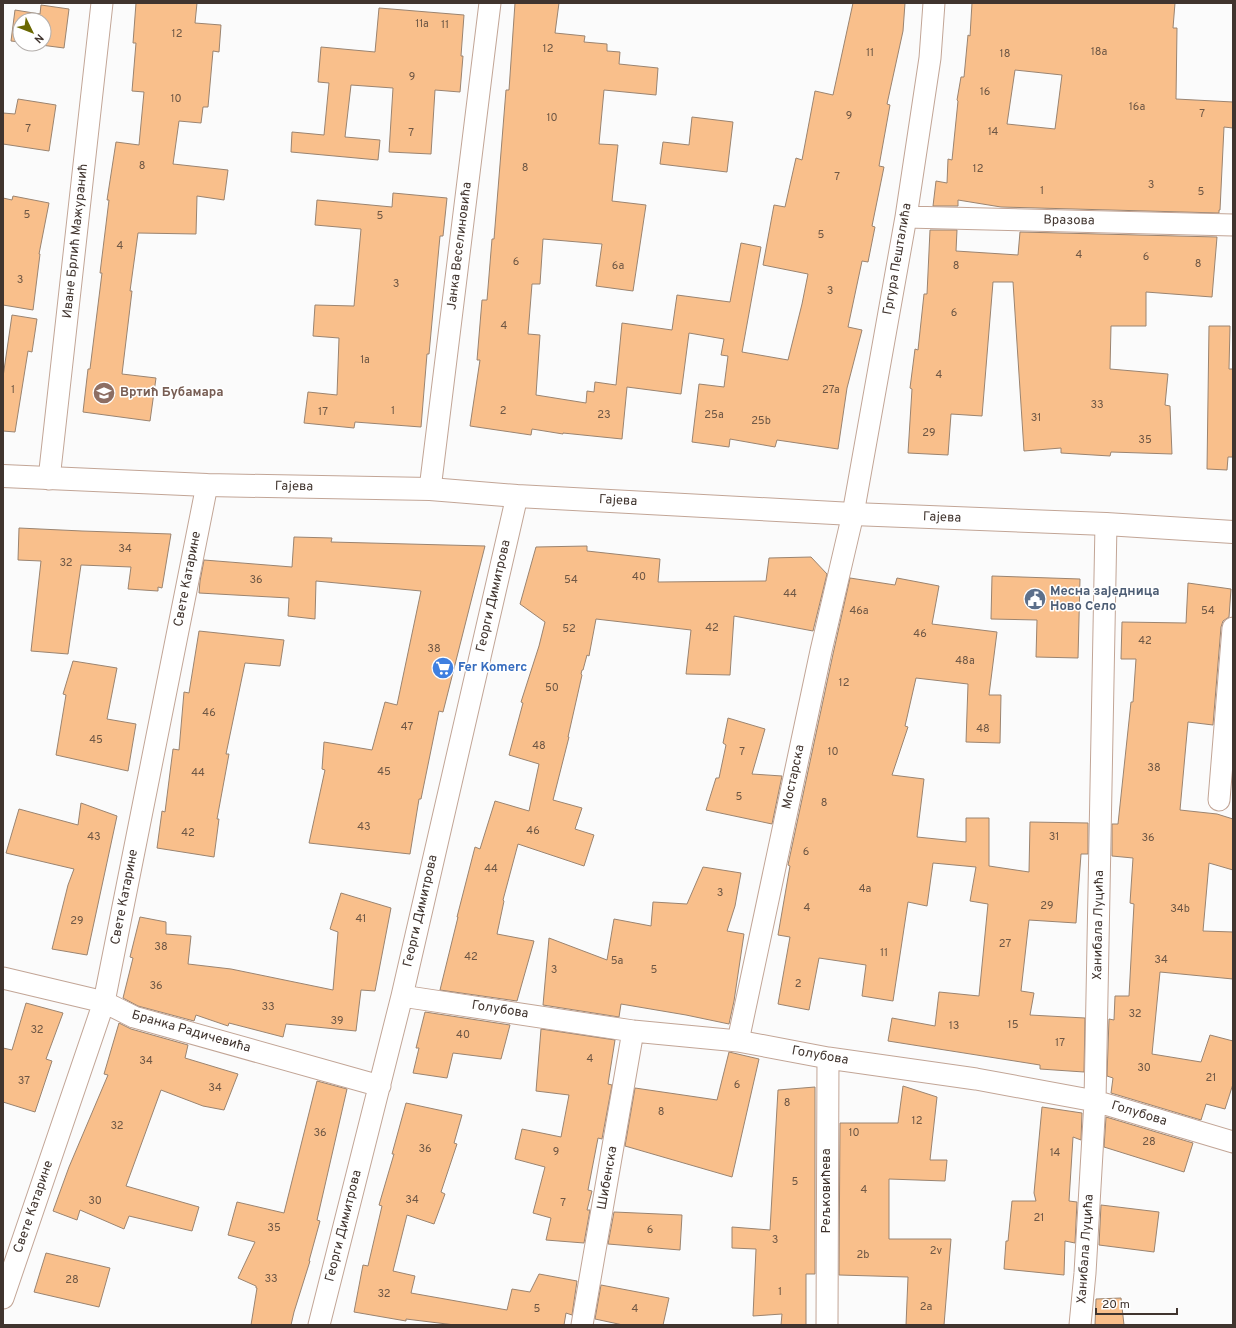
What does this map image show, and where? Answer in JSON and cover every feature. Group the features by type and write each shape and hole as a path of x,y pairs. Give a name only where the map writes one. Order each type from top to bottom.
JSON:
{"street":[{"name":"Иване Брлић Мажуранић","path":"49,478 102,3"},
{"name":"Јанка Веселиновића","path":"430,489 490,3"},
{"name":"Гргура Пешталића","path":"853,514 906,217 930,58 934,3"},
{"name":"Вразова","path":"906,217 1233,225"},
{"name":"Гајева","path":"3,476 207,485 430,489 517,496 853,514 1106,524 1233,532"},
{"name":"Свете Катарине","path":"4,1292 104,1002 207,485"},
{"name":"Георги Димитрова","path":"319,1325 402,996 517,496"},
{"name":"Мостарска","path":"738,1041 853,514"},
{"name":"Ханибала Луцића","path":"1080,1325 1085,1273 1095,1101 1106,524"},
{"path":"1219,800 1233,628"},
{"name":"Бранка Радичевића","path":"3,978 104,1002 134,1017 380,1086"},
{"name":"Голубова","path":"402,996 633,1031 738,1041 828,1058 976,1079 1095,1101 1233,1142"},
{"name":"Шибенска","path":"582,1325 633,1031"},
{"name":"Рељковићева","path":"827,1325 828,1058"}],"building":[{"path":"136,3 197,3 195,23 221,25 219,52 213,51 208,107 203,107 201,123 179,121 173,164 228,170 224,200 197,196 196,234 138,233 130,291 132,291 122,374 156,378 150,421 83,412 102,273 100,273 109,200 107,200 116,142 139,145 144,92 132,91 136,43 133,43"},
{"path":"515,3 559,3 555,33 585,36 584,42 607,44 607,51 620,52 619,64 658,68 656,95 604,90 599,144 618,145 612,201 646,205 633,291 596,286 602,244 543,239 540,284 532,284 528,334 540,335 536,395 586,403 587,391 594,392 595,382 616,385 622,323 672,330 677,295 730,302 741,243 761,247 742,352 788,360 808,274 763,265 774,205 785,207 796,158 802,160 815,91 833,95 853,3 905,3 903,31 887,104 890,105 879,166 884,167 872,226 875,227 868,262 862,261 848,327 862,330 847,388 838,449 777,440 775,447 730,439 729,447 692,442 699,384 724,387 728,356 721,355 724,339 689,333 681,394 627,387 622,439 563,434 532,429 531,435 470,426 480,360 477,360 482,300 487,300 492,239 494,239 506,90 509,90"},
{"path":"972,3 1175,3 1173,28 1177,28 1176,99 1233,102 1233,128 1224,127 1219,213 1001,207 958,200 958,206 933,206 936,181 947,183 948,159 952,160 957,100 961,77 964,77 968,35 970,36","holes":["1015,70 1062,75 1055,129 1007,124"]},
{"path":"41,5 69,9 64,48 52,46 52,12 40,12"},
{"path":"379,8 464,15 460,92 435,90 431,154 389,152 393,88 351,85 345,137 380,140 378,160 291,152 292,132 324,135 329,83 318,82 321,47 375,52"},
{"path":"15,10 28,12 15,12"},
{"path":"18,99 56,105 49,151 3,144 3,113 15,114"},
{"path":"692,117 733,122 727,172 660,164 663,142 689,145"},
{"path":"393,193 447,198 443,236 440,236 429,354 427,354 421,427 355,422 354,428 304,423 308,392 337,395 339,338 313,336 315,305 354,306 361,229 315,225 317,200 392,207"},
{"path":"13,196 49,203 39,254 33,310 3,305 3,198 12,200"},
{"path":"930,230 957,230 956,251 1018,255 1020,232 1217,237 1212,297 1146,292 1146,326 1111,326 1110,369 1168,374 1165,405 1170,406 1172,454 1111,452 1110,456 1061,453 1061,448 1024,451 1013,282 993,282 982,416 951,414 948,455 908,453 912,389 910,388 915,349 918,350 924,294 927,294"},
{"path":"12,315 37,319 32,352 28,351 15,432 3,431 3,377"},
{"path":"1209,326 1230,326 1229,369 1233,369 1233,457 1228,457 1227,470 1207,469"},
{"path":"19,528 171,534 162,588 158,587 158,591 128,589 131,567 81,565 68,654 31,651 41,561 18,560"},
{"path":"294,537 332,538 331,542 485,546 443,712 439,711 421,799 419,799 410,854 309,843 325,770 322,769 324,742 372,750 385,702 397,705 421,591 316,581 315,619 288,616 289,598 199,593 204,560 292,567"},
{"path":"587,546 587,551 660,559 658,582 766,581 769,558 811,557 827,574 813,631 734,616 730,675 686,674 691,630 596,619 589,656 587,655 581,674 569,737 553,800 582,808 575,829 594,835 584,866 518,844 503,900 497,934 534,941 517,1001 440,990 475,847 480,849 495,801 529,811 539,764 509,755 523,703 521,702 545,622 520,604 536,547"},
{"name":"Месна заједница Ново Село","path":"992,576 1080,579 1078,658 1036,657 1037,620 991,619"},
{"path":"850,578 895,585 897,578 939,586 932,624 997,632 989,695 1001,695 1000,743 966,742 968,684 916,678 905,726 908,727 892,775 924,779 917,837 966,842 966,818 989,818 989,866 1029,872 1030,822 1088,823 1088,854 1081,854 1076,923 1029,920 1021,991 1034,993 1030,1015 1085,1018 1084,1072 1040,1069 1040,1065 888,1041 892,1018 935,1026 939,992 979,996 988,904 970,901 976,867 933,863 927,906 908,902 893,1001 862,996 866,965 819,958 809,1010 778,1004 790,937 778,935 790,866 788,865"},
{"path":"1188,583 1231,589 1229,617 1223,621 1221,627 1213,725 1188,722 1180,810 1217,814 1233,819 1233,870 1209,863 1203,931 1233,932 1233,979 1160,972 1152,1054 1201,1062 1210,1035 1233,1041 1233,1084 1225,1109 1206,1104 1201,1120 1111,1093 1113,1078 1107,1076 1109,1019 1114,1020 1115,996 1129,996 1134,904 1130,903 1133,858 1112,856 1112,824 1118,824 1131,702 1133,702 1136,659 1121,659 1122,622 1186,623"},
{"path":"199,631 284,640 280,666 245,663 226,754 229,754 217,819 219,819 214,857 157,848 162,811 165,812 173,749 179,750 184,692 189,693"},
{"path":"73,661 117,668 107,719 136,724 128,771 56,755 66,695 63,694"},
{"path":"728,718 765,729 752,774 782,776 772,824 706,810 716,778 719,778 726,745 723,743"},
{"path":"81,803 117,816 87,955 52,949 68,885 74,869 6,853 19,809 78,825"},
{"path":"703,867 741,873 735,906 727,931 744,934 729,1024 621,1004 619,1017 543,1005 549,938 607,960 614,919 651,926 653,902 687,904"},
{"path":"341,893 391,908 375,991 361,990 356,1031 286,1024 283,1037 229,1023 228,1026 196,1015 194,1021 138,1006 123,998 133,958 130,957 140,917 166,922 166,934 191,936 188,964 231,969 333,990 338,932 330,929"},
{"path":"26,1003 63,1013 46,1059 52,1061 35,1112 3,1102 3,1048 12,1050"},
{"path":"425,1012 510,1025 501,1059 453,1053 447,1078 413,1073 419,1048 416,1048"},
{"path":"119,1023 131,1029 188,1045 185,1058 238,1074 224,1110 203,1106 161,1090 126,1186 199,1207 192,1231 129,1216 124,1229 80,1210 77,1220 53,1211 69,1167 108,1075 104,1074"},
{"path":"541,1029 615,1040 608,1084 612,1085 602,1139 598,1138 588,1190 592,1191 587,1210 590,1210 584,1243 546,1240 551,1218 533,1213 545,1167 515,1159 522,1129 561,1137 569,1095 536,1091"},
{"path":"729,1052 759,1059 732,1177 625,1146 635,1088 717,1100"},
{"path":"317,1081 347,1089 317,1220 320,1221 310,1261 291,1325 251,1325 257,1288 256,1286 238,1278 255,1242 228,1235 237,1202 284,1213"},
{"path":"903,1086 937,1097 930,1160 947,1160 945,1181 889,1179 889,1239 951,1239 944,1325 906,1325 908,1277 839,1275 840,1123 898,1123"},
{"path":"815,1087 815,1274 806,1274 806,1325 781,1325 782,1314 753,1316 756,1249 732,1248 732,1227 770,1230 778,1090"},
{"path":"406,1103 462,1115 454,1143 457,1144 441,1192 445,1194 434,1224 407,1215 393,1271 415,1276 411,1293 507,1310 512,1289 530,1292 539,1274 577,1281 572,1315 566,1313 564,1325 455,1325 406,1319 406,1321 354,1312 363,1265 368,1266 382,1206 379,1205 394,1154 392,1154"},
{"path":"1042,1107 1082,1113 1081,1140 1073,1137 1069,1201 1077,1202 1075,1243 1065,1241 1064,1275 1004,1269 1006,1241 1008,1241 1012,1201 1036,1201 1034,1193"},
{"path":"1106,1117 1193,1143 1184,1172 1104,1147"},
{"path":"1101,1205 1159,1212 1154,1252 1099,1245"},
{"path":"614,1212 682,1215 680,1250 608,1244"},
{"path":"46,1253 110,1268 99,1307 34,1292"},
{"path":"601,1285 669,1298 663,1325 623,1325 595,1319"},
{"path":"1121,1298 1124,1325 1095,1325 1096,1299"}],"place":[{"name":"Вртић Бубамара","path":"104,393"},
{"name":"Месна заједница Ново Село","path":"1035,599"},
{"name":"Fer Komerc","path":"443,668"}]}
